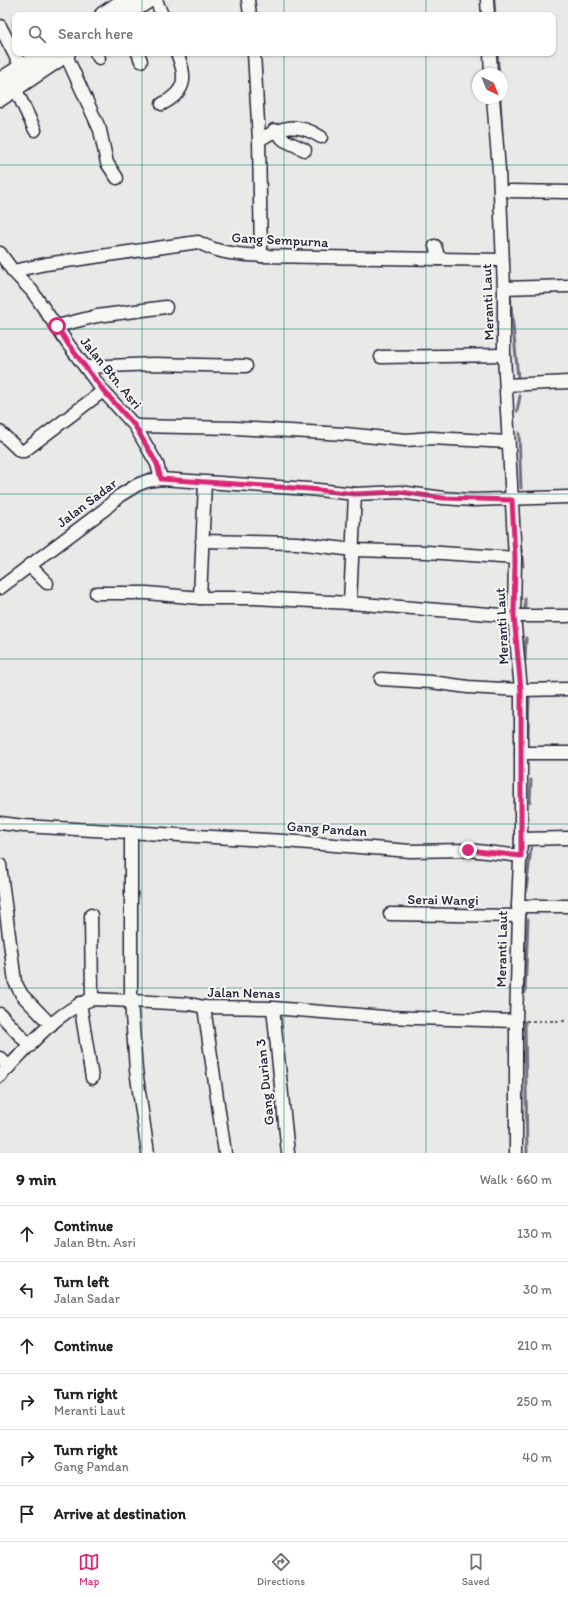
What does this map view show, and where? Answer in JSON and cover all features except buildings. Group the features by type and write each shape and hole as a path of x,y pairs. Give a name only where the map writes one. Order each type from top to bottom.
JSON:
{"main road":[{"path":"108,12 126,0"},
{"path":"130,12 148,0"},
{"path":"0,98 4,81 21,67 39,56"},
{"path":"4,81 59,56"}],"street":[{"path":"156,0 161,12"},
{"path":"248,0 250,12"},
{"path":"487,0 488,12"},
{"path":"0,26 12,49"},
{"path":"15,56 21,67"},
{"path":"67,56 100,130 107,163 117,178"},
{"path":"162,104 175,95 184,82 183,68 178,56"},
{"path":"254,56 259,140 261,256"},
{"path":"490,56 491,68"},
{"path":"4,81 35,130"},
{"name":"Meranti Laut","path":"494,104 499,170 501,260 504,288 504,355 515,558 514,616 521,690 521,856 516,1021 516,1153"},
{"path":"259,140 274,130 290,127 302,128 321,137"},
{"path":"274,130 284,140 305,150"},
{"path":"510,191 568,192"},
{"name":"Gang Sempurna","path":"13,271 46,264 198,242 212,250 232,254 261,256 501,260"},
{"path":"435,246 440,259"},
{"name":"Jalan Btn. Asri","path":"0,253 13,271 32,291 68,344 103,390 135,426 157,464 161,479"},
{"path":"504,288 568,286"},
{"path":"57,326 97,316 166,307"},
{"path":"381,357 504,355"},
{"path":"87,367 153,364 246,366"},
{"path":"506,385 568,382"},
{"path":"0,432 20,451 24,451 103,390"},
{"path":"135,426 345,434 406,440 431,438 508,442"},
{"name":"Jalan Sadar","path":"0,588 119,496 147,481 161,479 309,489 355,494 400,492 443,498 512,500 568,497"},
{"path":"200,598 205,483"},
{"path":"350,603 355,494"},
{"path":"202,541 297,543 353,550 427,552 515,558"},
{"path":"29,565 47,583"},
{"path":"96,593 148,593 200,598 254,598 350,603 514,616 568,616"},
{"path":"381,679 521,690 568,689"},
{"path":"521,754 568,753"},
{"name":"Gang Pandan","path":"0,823 24,826 284,841 410,851 468,850 521,856"},
{"path":"131,832 131,1001 136,1070 148,1153"},
{"path":"521,839 568,838"},
{"path":"0,865 15,982 22,995 51,1025"},
{"name":"Serai Wangi","path":"390,914 519,911 568,906"},
{"path":"91,915 92,999"},
{"name":"Jalan Nenas","path":"4,1072 65,1013 80,1003 92,999 190,1004 204,1008 273,1008 384,1017 516,1021"},
{"path":"80,1003 92,1078"},
{"path":"204,1008 226,1153"},
{"name":"Gang Durian 3","path":"273,1008 288,1153"},
{"path":"0,1014 30,1046"},
{"path":"0,1058 4,1072"}],"path":[{"path":"516,1021 568,1021"}],"waterway":[{"path":"494,0 495,12"},
{"path":"497,56 498,68"},
{"path":"500,104 502,133"},
{"path":"510,294 518,378"},
{"path":"517,411 520,396"},
{"path":"519,433 521,488"},
{"path":"520,542 523,566"},
{"path":"525,599 525,608"},
{"path":"525,661 526,638"},
{"path":"528,735 529,697"},
{"path":"530,802 531,780"},
{"path":"526,891 531,848"},
{"path":"525,993 528,919"},
{"path":"525,1022 527,1153"}],"route":[{"path":"57,326 68,344 103,390 135,426 157,464 161,479 309,489 355,494 400,492 443,498 512,500 515,558 514,616 521,690 521,856 468,850"}]}
